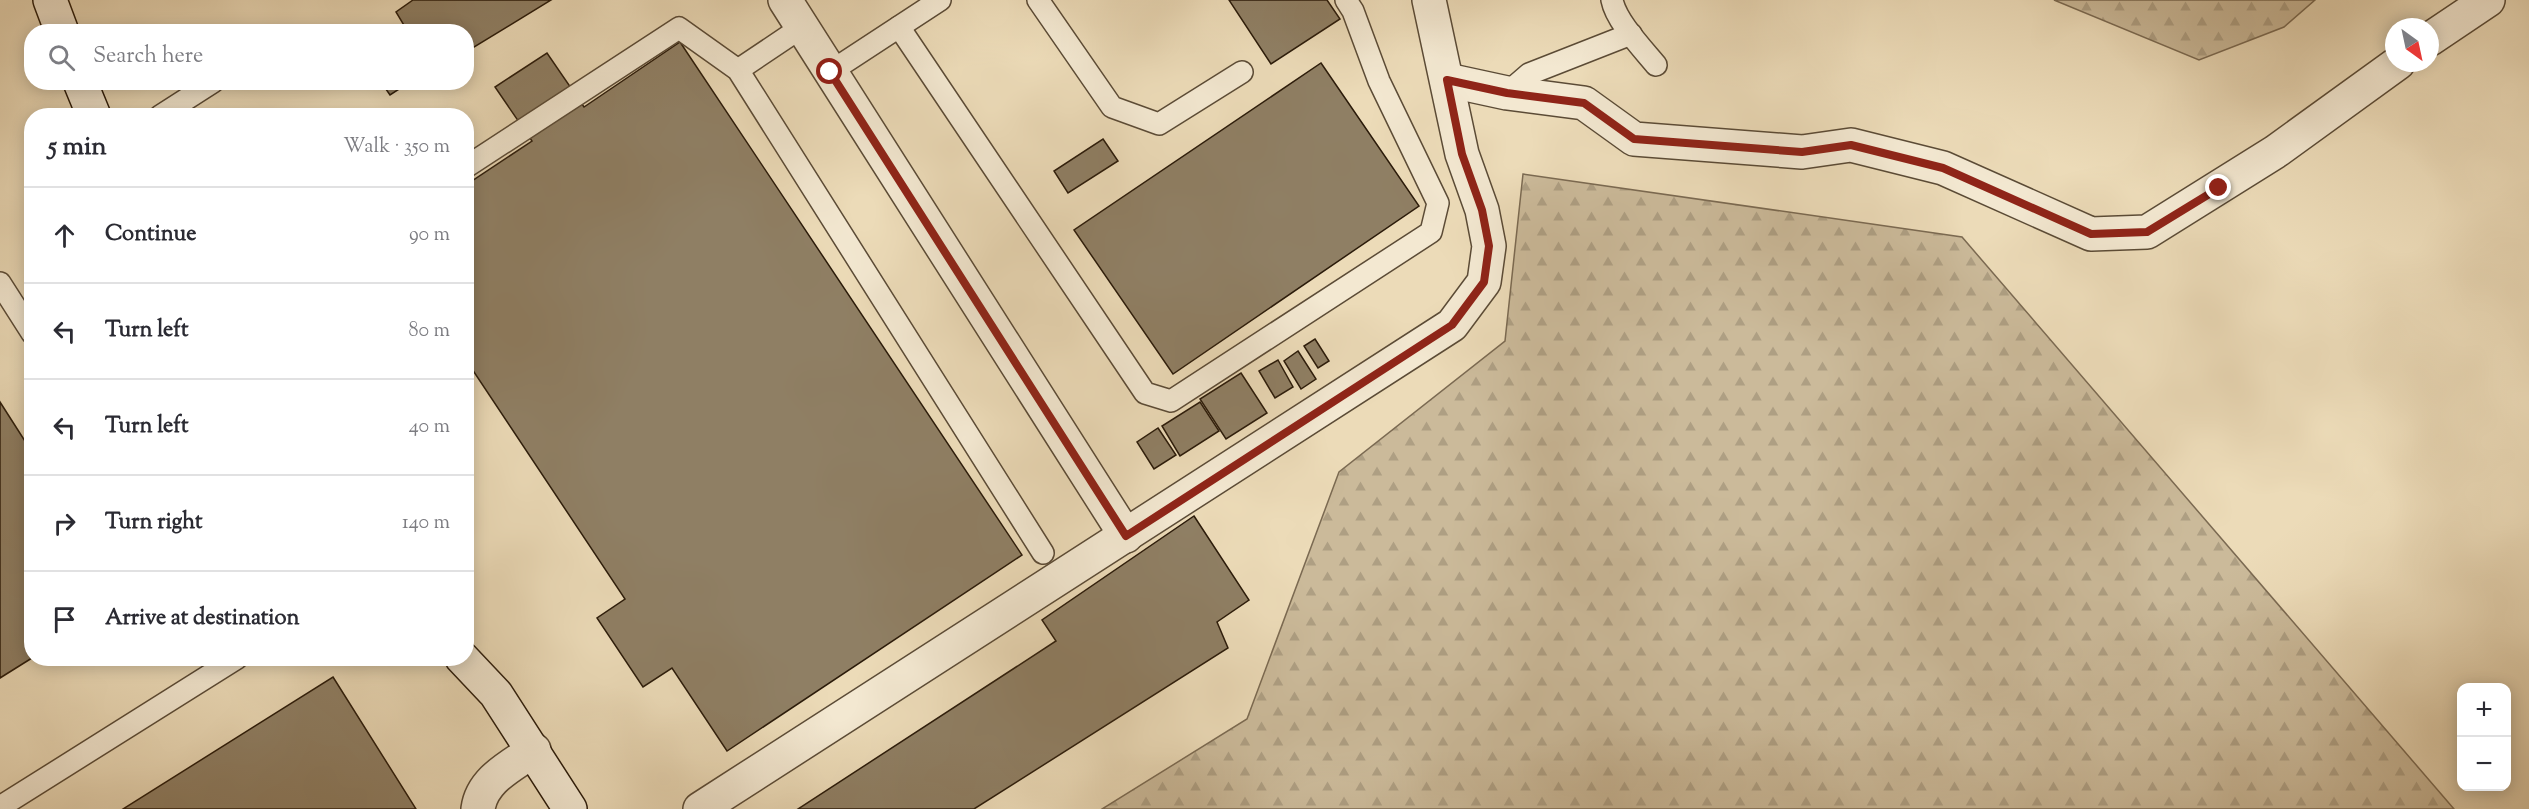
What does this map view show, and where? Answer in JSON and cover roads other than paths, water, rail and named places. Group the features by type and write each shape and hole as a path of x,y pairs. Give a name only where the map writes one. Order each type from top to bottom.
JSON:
{"street":[{"path":"50,0 59,24"},
{"path":"785,0 1126,536"},
{"path":"700,809 1452,325 1484,282 1489,246 1482,210 1462,154 1429,0"},
{"path":"2439,33 2488,0"},
{"path":"1447,80 1507,93 1584,103 1634,139 1802,152 1851,145 1943,168 2091,234 2147,232 2275,152 2386,72"},
{"path":"83,90 91,108"},
{"path":"470,666 496,694 570,809"},
{"path":"478,809 484,790 492,780 534,750"}],"lane":[{"path":"830,72 940,0"},
{"path":"1038,0 1112,107 1159,124 1242,72"},
{"path":"899,27 1145,393 1171,401 1431,232 1438,203 1378,81 1353,11 1346,0"},
{"path":"1612,0 1631,34 1656,65"},
{"path":"738,70 802,27"},
{"path":"474,161 679,28 738,70 1043,552"},
{"path":"1507,93 1529,74 1631,34"},
{"path":"172,108 201,90"},
{"path":"0,283 24,320"},
{"path":"0,807 226,666"}]}
